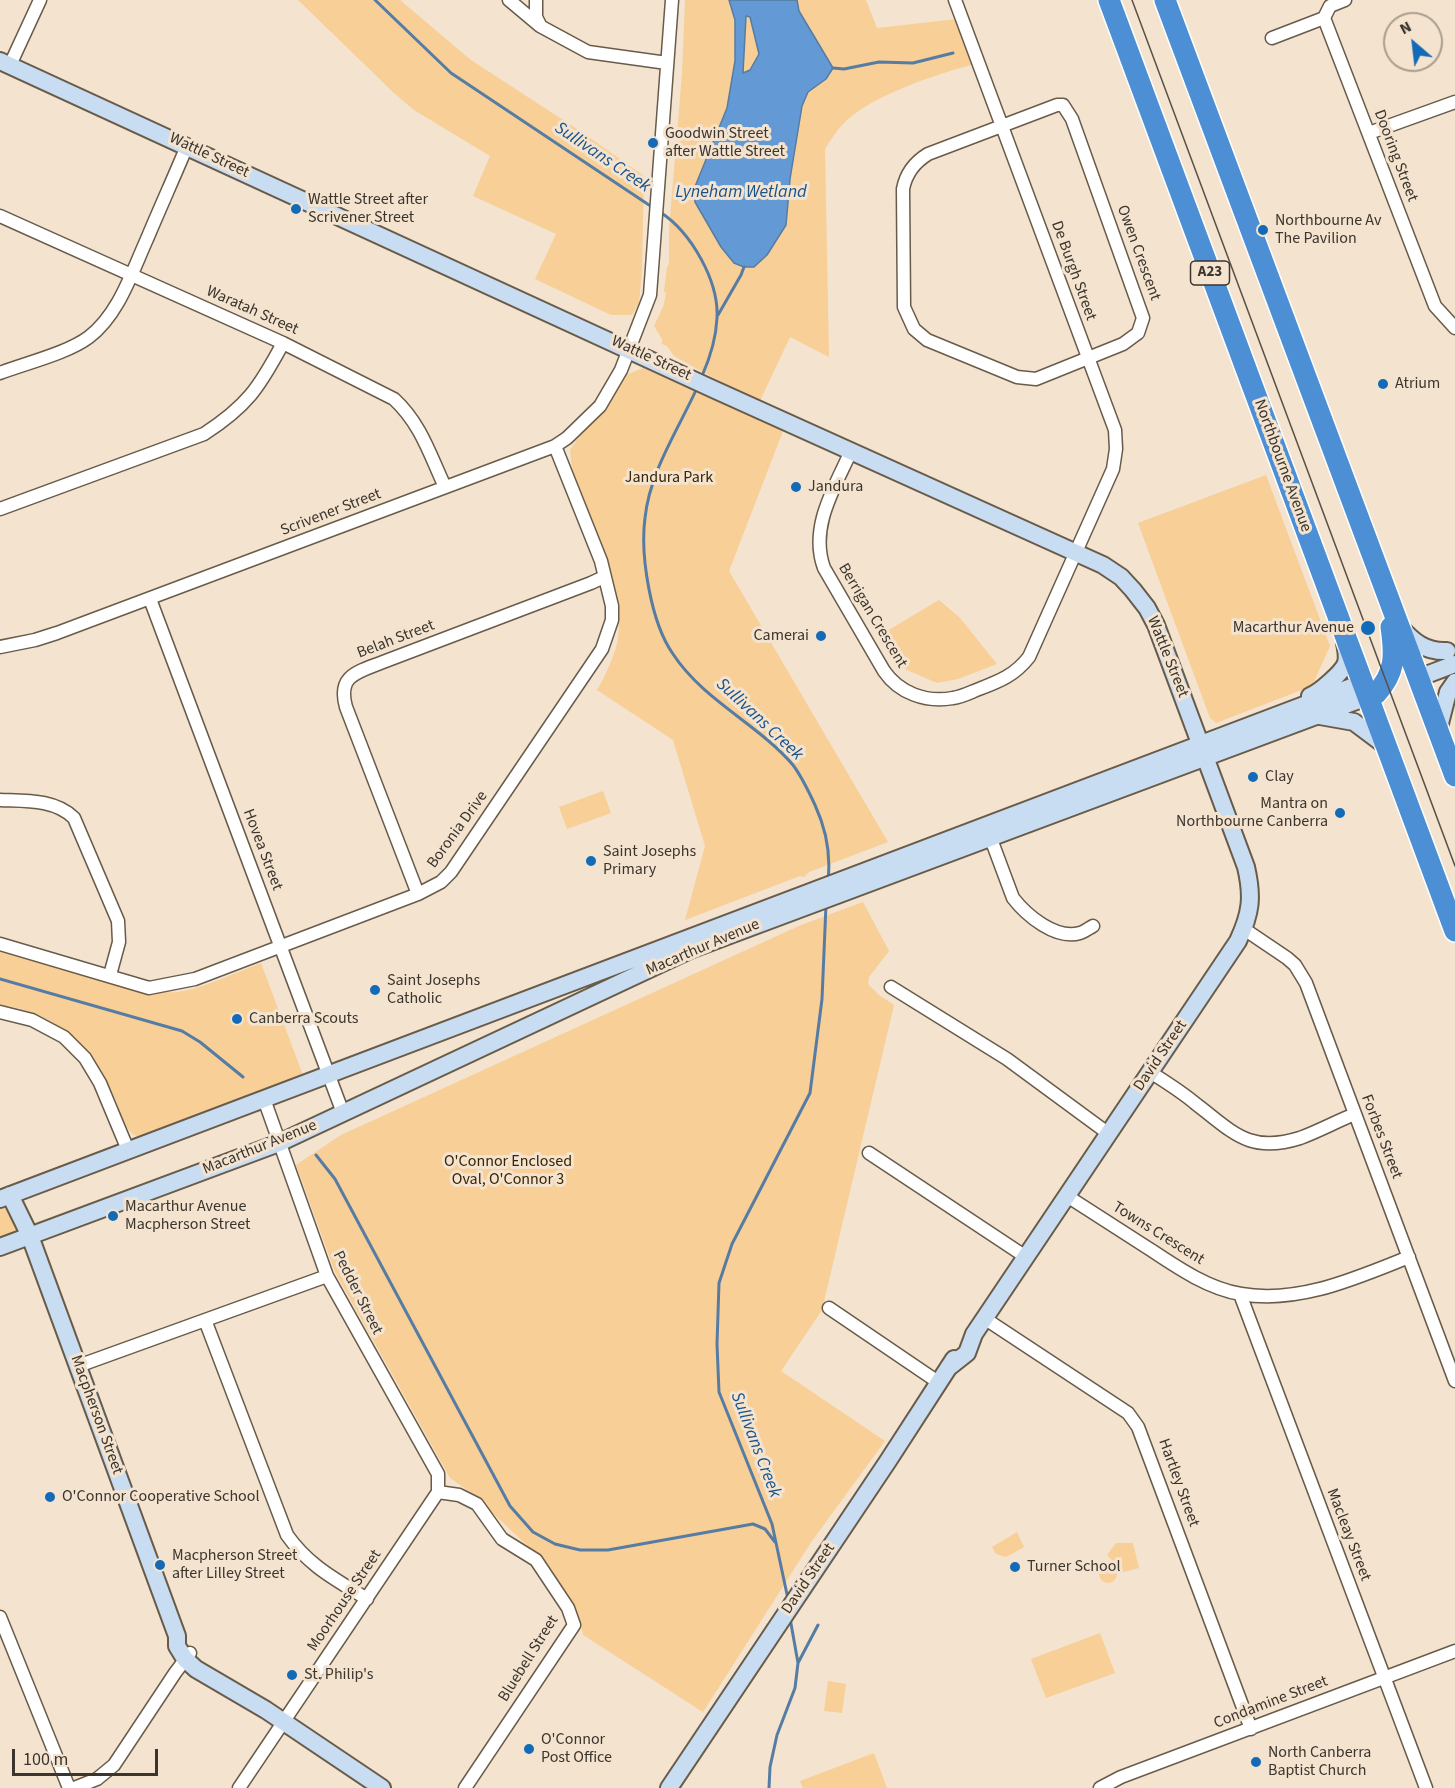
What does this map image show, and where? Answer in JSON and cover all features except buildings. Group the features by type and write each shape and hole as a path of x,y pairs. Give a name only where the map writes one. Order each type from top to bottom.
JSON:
{"highway":[{"name":"Northbourne Avenue","path":"1109,0 1343,632 1368,691 1386,746 1455,931"},
{"path":"1165,0 1455,776"},
{"path":"1368,691 1385,684 1390,672 1394,646 1386,590"},
{"path":"1390,672 1416,671"},
{"name":"Macarthur Avenue","path":"1368,691 1416,671"}],"street":[{"path":"5,63 40,0"},
{"path":"509,0 540,26 588,52 667,63"},
{"path":"536,0 536,17 540,26"},
{"name":"Scrivener Street","path":"0,647 35,640 150,599 555,446 567,438 600,405 621,370 650,296 672,0"},
{"name":"De Burgh Street","path":"955,0 1114,430 1116,449 1113,469 1076,553"},
{"path":"1272,38 1324,18 1330,6 1345,0"},
{"name":"Dooring Street","path":"1324,18 1435,306 1455,328"},
{"name":"Wattle Street","path":"5,63 713,389 1103,565 1121,577 1147,608 1204,752"},
{"path":"1369,133 1455,102"},
{"name":"Owen Crescent","path":"1057,105 1063,105 1072,119 1143,318 1138,333 1123,344 1036,379 1017,377 927,340 914,329 907,314 904,299 904,181 914,165 928,154 1001,125 1057,105"},
{"path":"0,373 70,348 101,327 111,314 131,275 187,146"},
{"name":"Waratah Street","path":"0,216 283,343 376,389 400,404 418,426 445,487"},
{"path":"0,509 204,434 246,402 264,378 283,343"},
{"name":"Boronia Drive","path":"0,944 149,988 195,980 418,894 441,882 451,872 602,650 613,614 601,561 555,446"},
{"name":"Berrigan Crescent","path":"851,451 826,508 819,532 820,557 884,671 902,690 931,699 953,699 1004,680 1020,668 1029,657 1076,553"},
{"name":"Belah Street","path":"418,894 346,707 343,691 345,683 357,672 374,665 604,577"},
{"name":"Hovea Street","path":"150,599 343,1113"},
{"path":"1399,626 1410,638 1425,648 1452,654"},
{"path":"1275,716 1316,694 1344,666 1347,656 1343,632"},
{"path":"1416,671 1452,654"},
{"path":"1438,731 1448,692 1455,682"},
{"path":"1180,690 1194,705 1201,722 1223,735"},
{"name":"Macarthur Avenue","path":"1204,752 1223,735 1275,716 1368,691"},
{"name":"Macarthur Avenue","path":"3,1197 987,831 1204,752 1317,716 1368,691"},
{"path":"1317,716 1354,722 1386,746"},
{"name":"David Street","path":"669,1788 882,1470 948,1368 958,1346 974,1334 1238,941 1250,908 1251,888 1246,867 1204,752"},
{"path":"0,800 47,804 68,811 74,818 118,921 119,942 110,975"},
{"path":"987,831 1013,898 1020,907 1057,933 1079,933 1093,926"},
{"name":"Forbes Street","path":"1244,929 1296,965 1306,983 1455,1381"},
{"name":"Macarthur Avenue","path":"0,1247 279,1143 687,944"},
{"path":"891,987 1007,1059 1109,1134"},
{"path":"0,1012 32,1020 63,1037 85,1058 100,1083 128,1150"},
{"path":"1150,1072 1195,1103 1238,1137 1253,1142 1266,1144 1299,1138 1355,1114"},
{"name":"Pedder Street","path":"264,1099 327,1276 438,1474 438,1492"},
{"path":"869,1153 1026,1257"},
{"name":"Towns Crescent","path":"1067,1196 1195,1278 1240,1294 1275,1296 1308,1292 1335,1285 1409,1257"},
{"name":"Macpherson Street","path":"3,1197 30,1236 177,1636 185,1642 188,1656 206,1668 210,1676 284,1722 382,1788"},
{"path":"78,1366 327,1276"},
{"name":"Macleay Street","path":"1240,1294 1426,1788"},
{"path":"830,1308 938,1382"},
{"name":"Hartley Street","path":"984,1318 1128,1413 1138,1427 1251,1729"},
{"path":"205,1320 286,1535 300,1554 366,1599"},
{"name":"Moorhouse Street","path":"239,1788 438,1492"},
{"name":"Bluebell Street","path":"438,1492 469,1499 484,1512 502,1539 536,1560 568,1608 574,1624 465,1788"},
{"path":"0,1617 69,1788"},
{"name":"Condamine Street","path":"1100,1788 1120,1778 1455,1651"},
{"path":"74,1788 97,1779 114,1765 188,1656"}],"green space":[{"path":"298,0 400,0 471,60 644,176 642,269 639,303 632,315 611,315 535,279 556,234 473,196 490,156 414,110"},
{"path":"685,0 866,0 877,28 957,19 974,64 903,88 868,105 841,126 825,149 829,357 790,337 759,403 674,356 667,346 662,344 662,339 654,326 663,307 669,264 669,229 682,74"},
{"name":"Jandura Park","path":"643,368 783,431 729,571 888,842 809,872 804,877 800,876 685,920 705,846 673,740 597,690 615,651 619,620 611,577 572,468 570,450 607,407 626,375"},
{"path":"1266,475 1330,646 1312,686 1216,723 1210,718 1138,523"},
{"path":"939,600 960,618 997,664 958,679 937,683 907,670 896,659 882,634"},
{"path":"603,791 611,813 567,829 559,807"},
{"name":"O'Connor Enclosed Oval, O'Connor 3","path":"863,902 889,951 869,977 868,984 894,1005 822,1310 781,1371 885,1441 812,1541 703,1712 583,1635 582,1629 579,1628 546,1563 470,1492 450,1478 335,1272 296,1165 341,1135 801,925"},
{"path":"0,946 149,990 167,992 197,987 261,963 304,1078 140,1138 126,1126 114,1096 94,1062 69,1035 38,1015 0,1005"},
{"path":"3,1204 18,1230 0,1239 0,1206"},
{"path":"1017,1532 1024,1547 1006,1557 996,1554 992,1547"},
{"path":"1116,1543 1133,1543 1139,1568 1120,1573 1118,1566 1107,1555"},
{"path":"1104,1565 1112,1565 1117,1570 1115,1581 1104,1583 1099,1578 1099,1570"},
{"path":"1100,1633 1115,1673 1046,1698 1031,1659"},
{"path":"828,1681 846,1684 842,1713 824,1711"},
{"path":"874,1753 887,1788 803,1788 800,1781"}],"water":[{"name":"Lyneham Wetland","path":"729,0 797,0 799,11 833,68 826,79 808,92 802,106 790,179 786,225 767,255 754,267 744,267 734,263 721,247 695,202 694,189 727,108 735,61 735,20","holes":["746,16 750,17 759,54 750,70 743,73"]}],"waterway":[{"name":"Sullivans Creek","path":"375,0 451,73 652,207"},
{"path":"833,68 844,69 879,62 913,63 953,53"},
{"name":"Sullivans Creek","path":"660,212 682,232 692,245 708,273 713,289 716,326 712,348 702,376"},
{"path":"718,315 744,267"},
{"name":"Sullivans Creek","path":"697,388 659,467 648,501 644,551 653,607 665,641 685,670 699,685 764,737 793,765 822,823 828,851 828,880"},
{"name":"Sullivans Creek","path":"788,1599 772,1524 719,1392 717,1344 719,1283 732,1244 810,1093 822,999 826,905"},
{"path":"0,979 182,1031 200,1042 243,1077"},
{"path":"316,1155 335,1179 510,1506 533,1532 555,1544 580,1550 608,1550 753,1524 765,1529 775,1542"},
{"name":"Sullivans Creek","path":"769,1788 770,1767 777,1735 795,1688 798,1663 790,1618"},
{"path":"798,1663 818,1625"}],"tram line":[{"path":"1132,0 1455,866"}],"place":[{"name":"Goodwin Street after Wattle Street","path":"653,143"},
{"name":"Wattle Street after Scrivener Street","path":"296,209"},
{"name":"Northbourne Av The Pavilion","path":"1263,230"},
{"name":"Atrium","path":"1383,384"},
{"name":"Jandura","path":"796,487"},
{"name":"Macarthur Avenue","path":"1368,628"},
{"name":"Camerai","path":"821,636"},
{"name":"Clay","path":"1253,777"},
{"name":"Mantra on Northbourne Canberra","path":"1340,813"},
{"name":"Saint Josephs Primary","path":"591,861"},
{"name":"Saint Josephs Catholic","path":"375,990"},
{"name":"Canberra Scouts","path":"237,1019"},
{"name":"Macarthur Avenue Macpherson Street","path":"113,1216"},
{"name":"O'Connor Cooperative School","path":"50,1497"},
{"name":"Macpherson Street after Lilley Street","path":"160,1565"},
{"name":"Turner School","path":"1015,1567"},
{"name":"St. Philip's","path":"292,1675"},
{"name":"O'Connor Post Office","path":"529,1749"},
{"name":"North Canberra Baptist Church","path":"1256,1762"}]}
